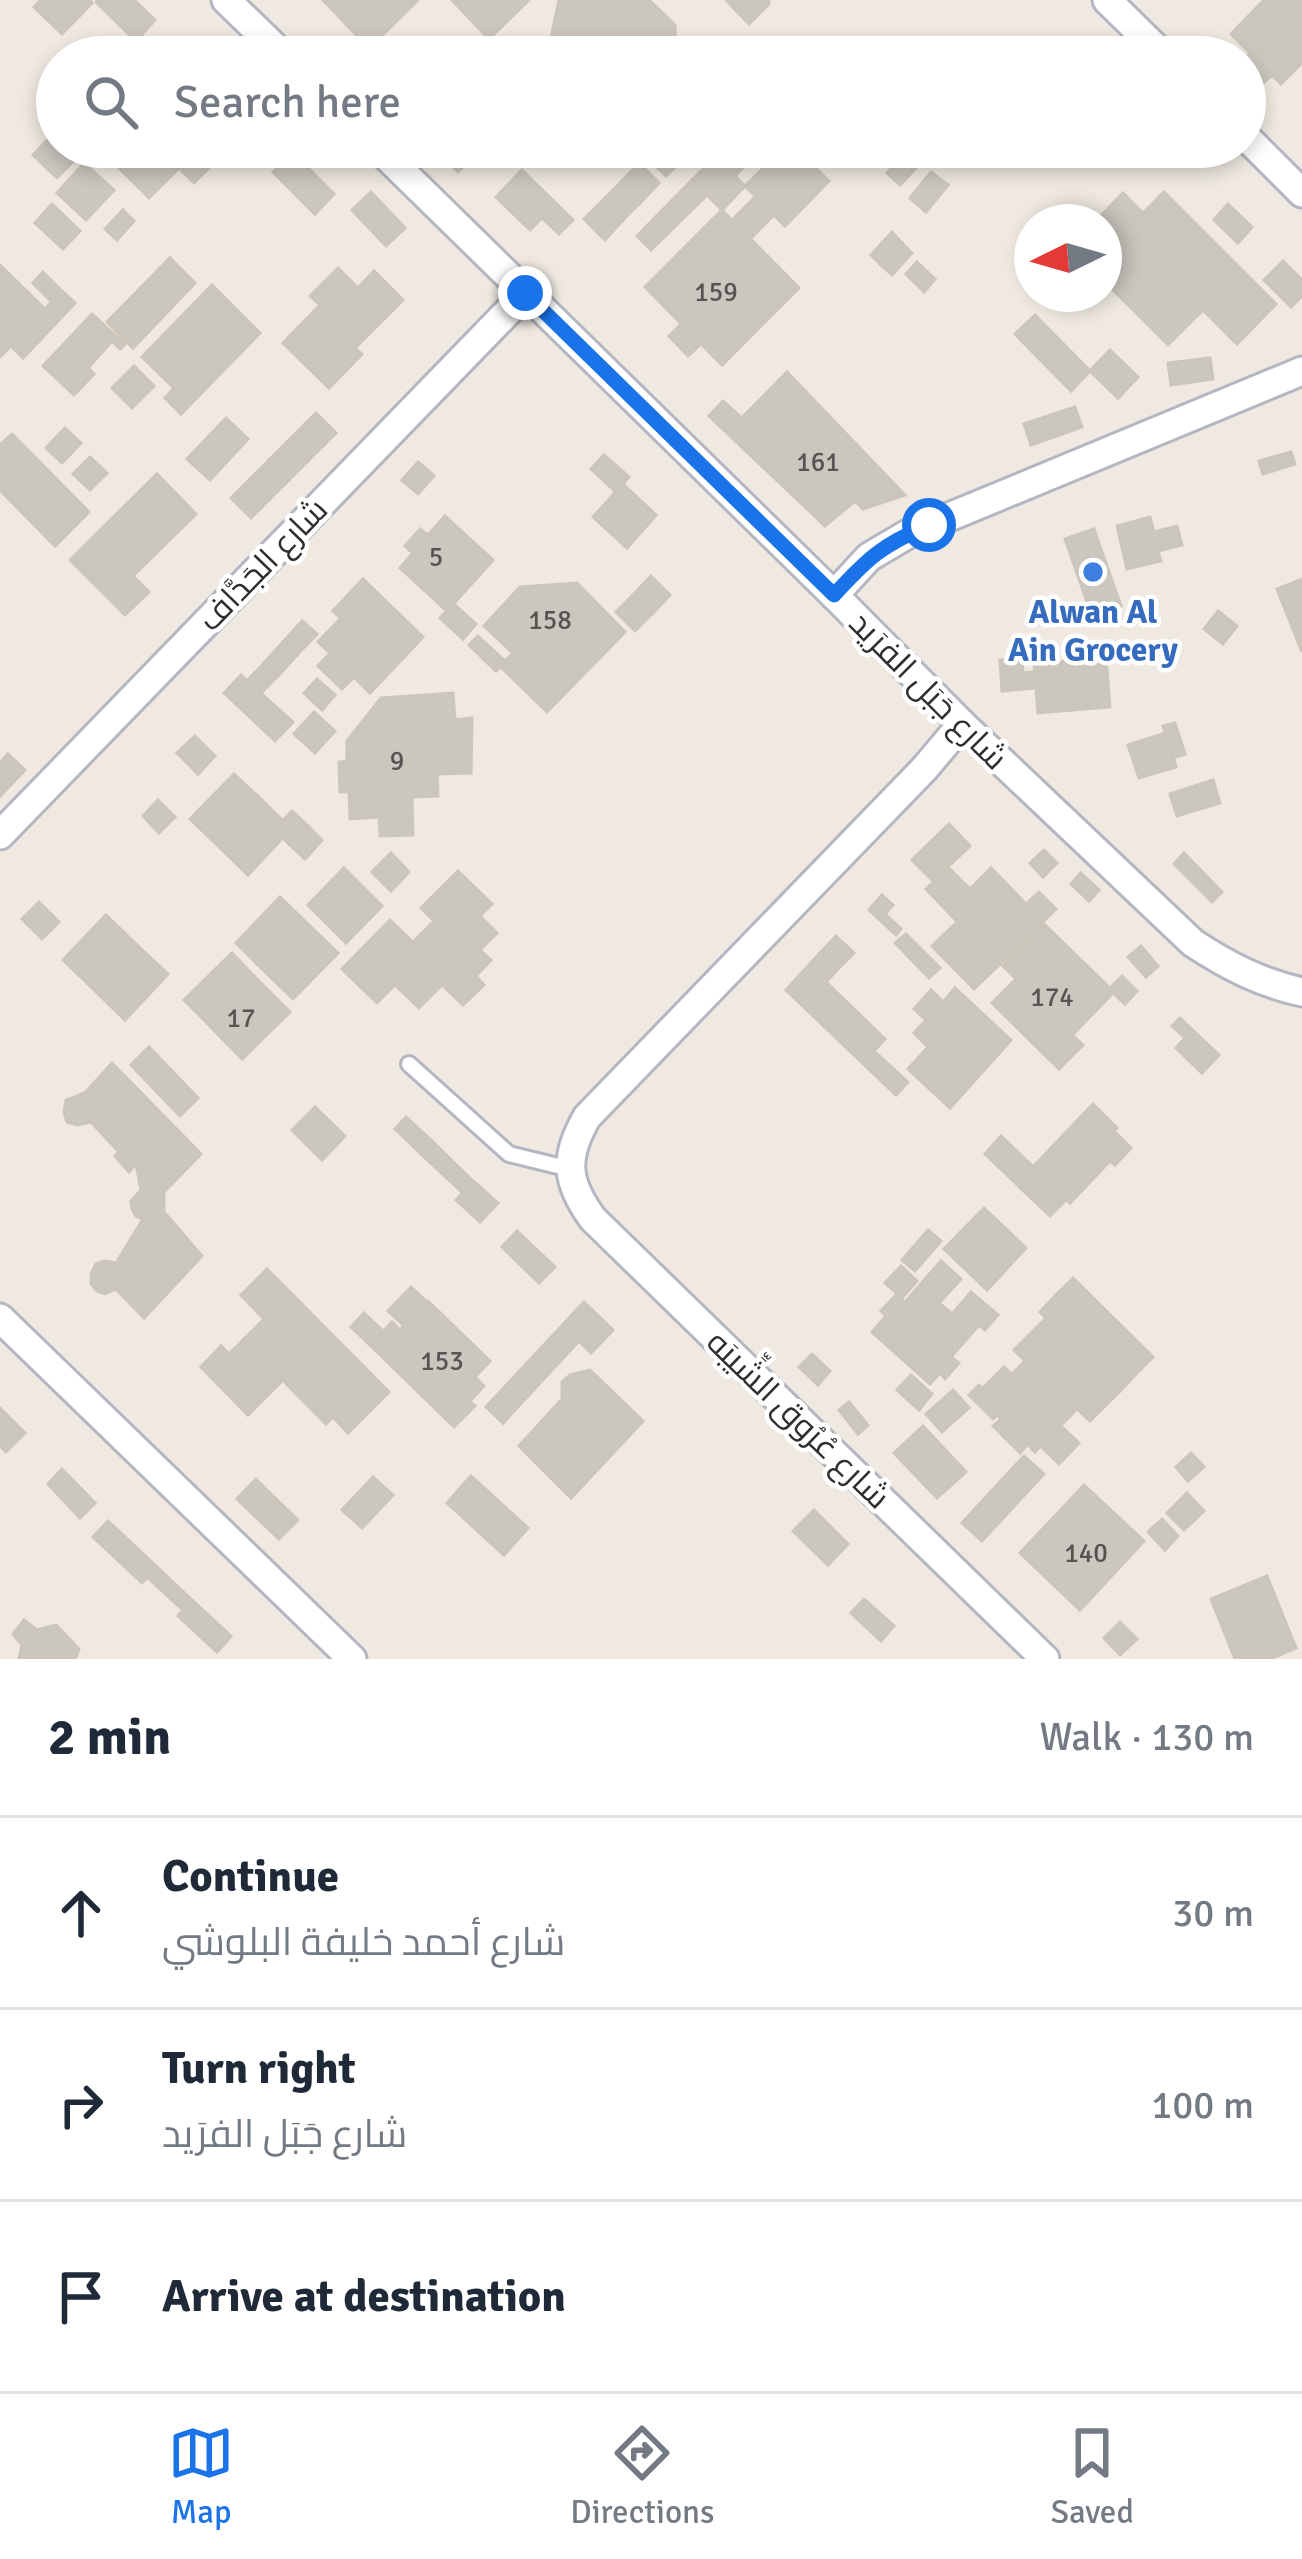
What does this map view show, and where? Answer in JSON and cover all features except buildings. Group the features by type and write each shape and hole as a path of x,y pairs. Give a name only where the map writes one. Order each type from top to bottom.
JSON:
{"street":[{"path":"226,0 263,36"},
{"path":"1107,0 1144,36"},
{"path":"1266,157 1302,193"},
{"name":"شارع جَبَل الفرَيد","path":"398,168 962,724 1192,943 1231,968 1302,992"},
{"name":"شارع الجَدَّاف","path":"0,835 525,293"},
{"path":"834,595 869,557 908,534 1302,371"},
{"path":"570,1169 573,1141 586,1117 925,768 962,724"},
{"name":"شارع عُرُوق الشِّيبَه","path":"570,1169 576,1196 592,1219 1045,1659"},
{"path":"0,1318 352,1659"}],"lane":[{"path":"409,1064 509,1154 570,1169"}],"place":[{"name":"Alwan Al Ain Grocery","path":"1093,572"}],"route":[{"path":"525,293 834,595 869,557 929,525"}]}
